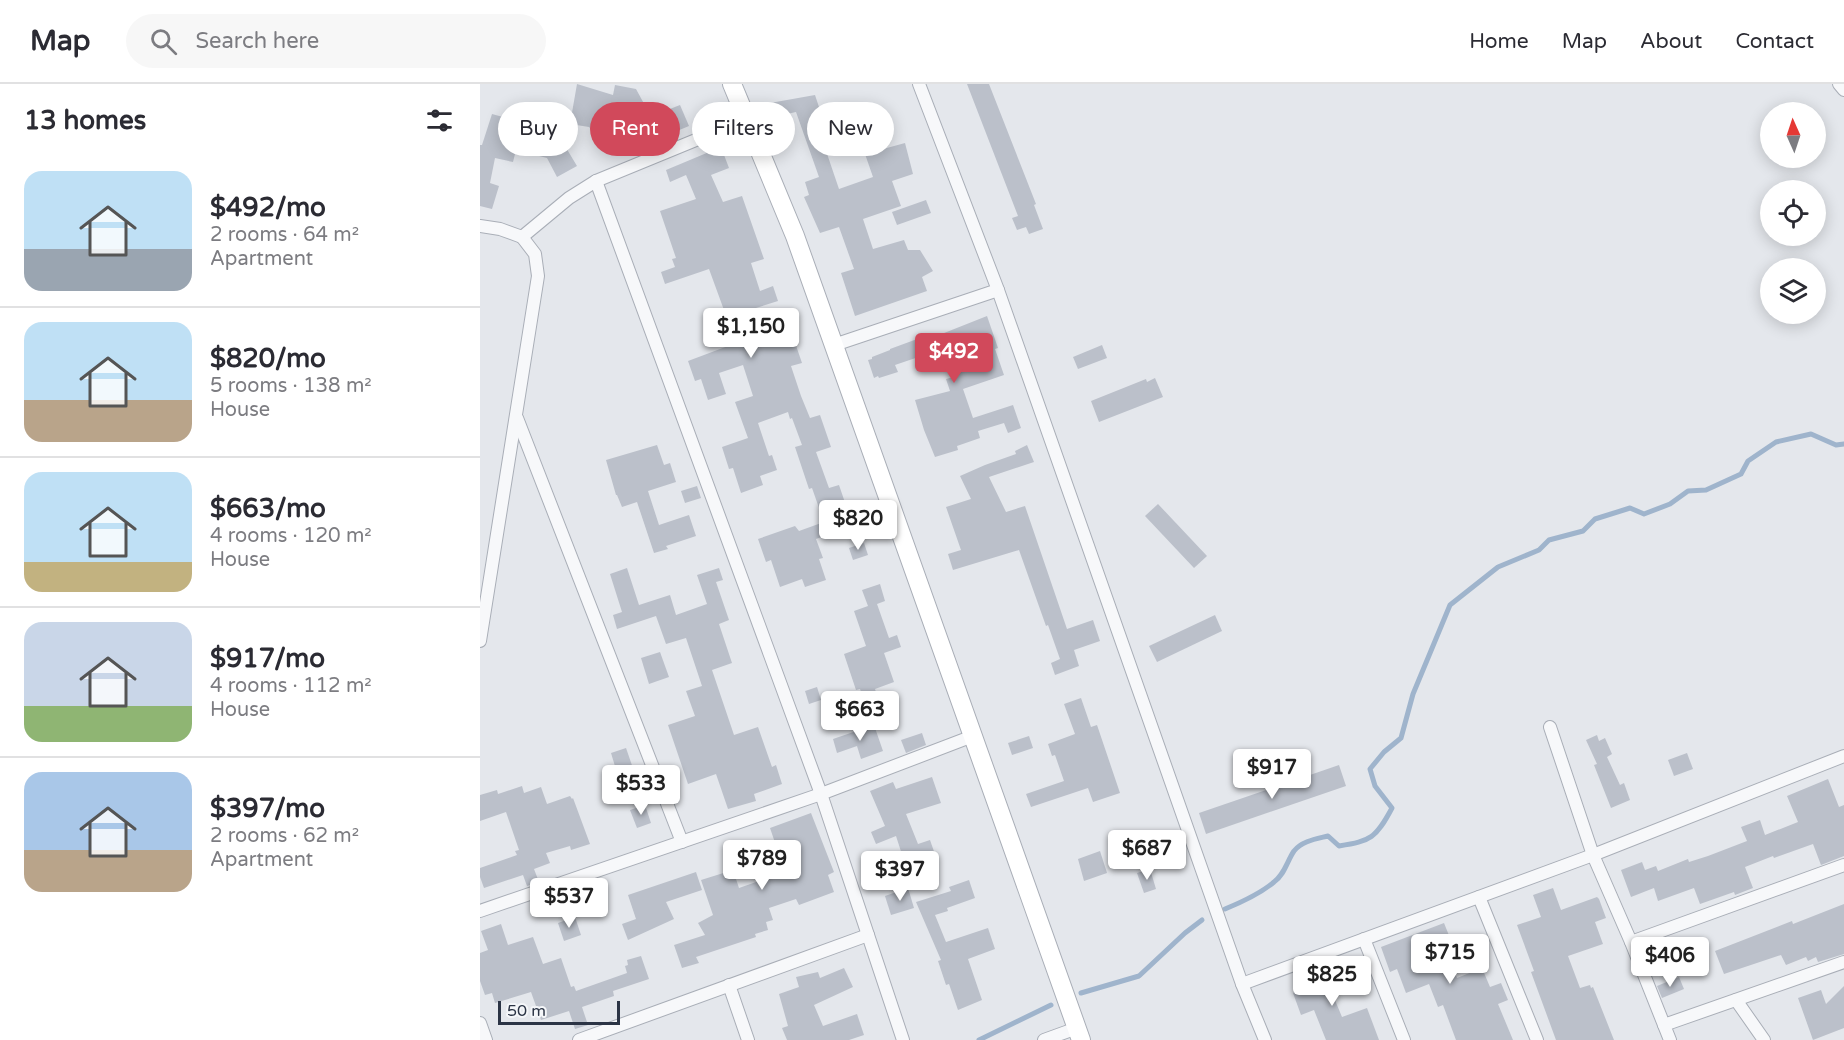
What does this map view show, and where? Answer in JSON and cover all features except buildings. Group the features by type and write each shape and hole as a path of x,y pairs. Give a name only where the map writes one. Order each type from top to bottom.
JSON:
{"street":[{"path":"732,84 740,102"},
{"path":"919,84 998,290 1242,984 1265,1040"},
{"path":"1839,84 1844,90"},
{"path":"522,237 568,198 596,181 692,142"},
{"path":"762,156 795,236 1079,1034 1044,1040"},
{"path":"596,181 821,794 903,1040"},
{"path":"480,226 500,229 522,237 535,254 538,276 480,641"},
{"path":"834,345 998,290"},
{"path":"517,418 682,842"},
{"path":"1550,726 1593,855 1670,1040"},
{"path":"480,911 821,794 973,736"},
{"path":"1242,984 1593,855 1844,756"},
{"path":"1631,942 1844,865"},
{"path":"1479,897 1536,1040"},
{"path":"579,1040 868,935"},
{"path":"1364,939 1404,1040"},
{"path":"1664,1025 1844,962"},
{"path":"729,985 748,1040"},
{"path":"1736,1000 1764,1040"},
{"path":"480,1023 486,1040"}],"waterway":[{"path":"1225,909 1257,894 1278,879 1294,851 1305,843 1328,836 1339,846 1366,840 1377,832 1392,808 1375,786 1370,769 1384,752 1401,738 1413,694 1450,605 1498,567 1539,550 1549,540 1583,531 1595,519 1630,508 1644,514 1670,504 1688,491 1706,490 1741,474 1748,461 1776,442 1811,434 1836,445 1844,444"},
{"path":"1081,993 1139,976 1202,920"},
{"path":"979,1040 1051,1005"}]}
